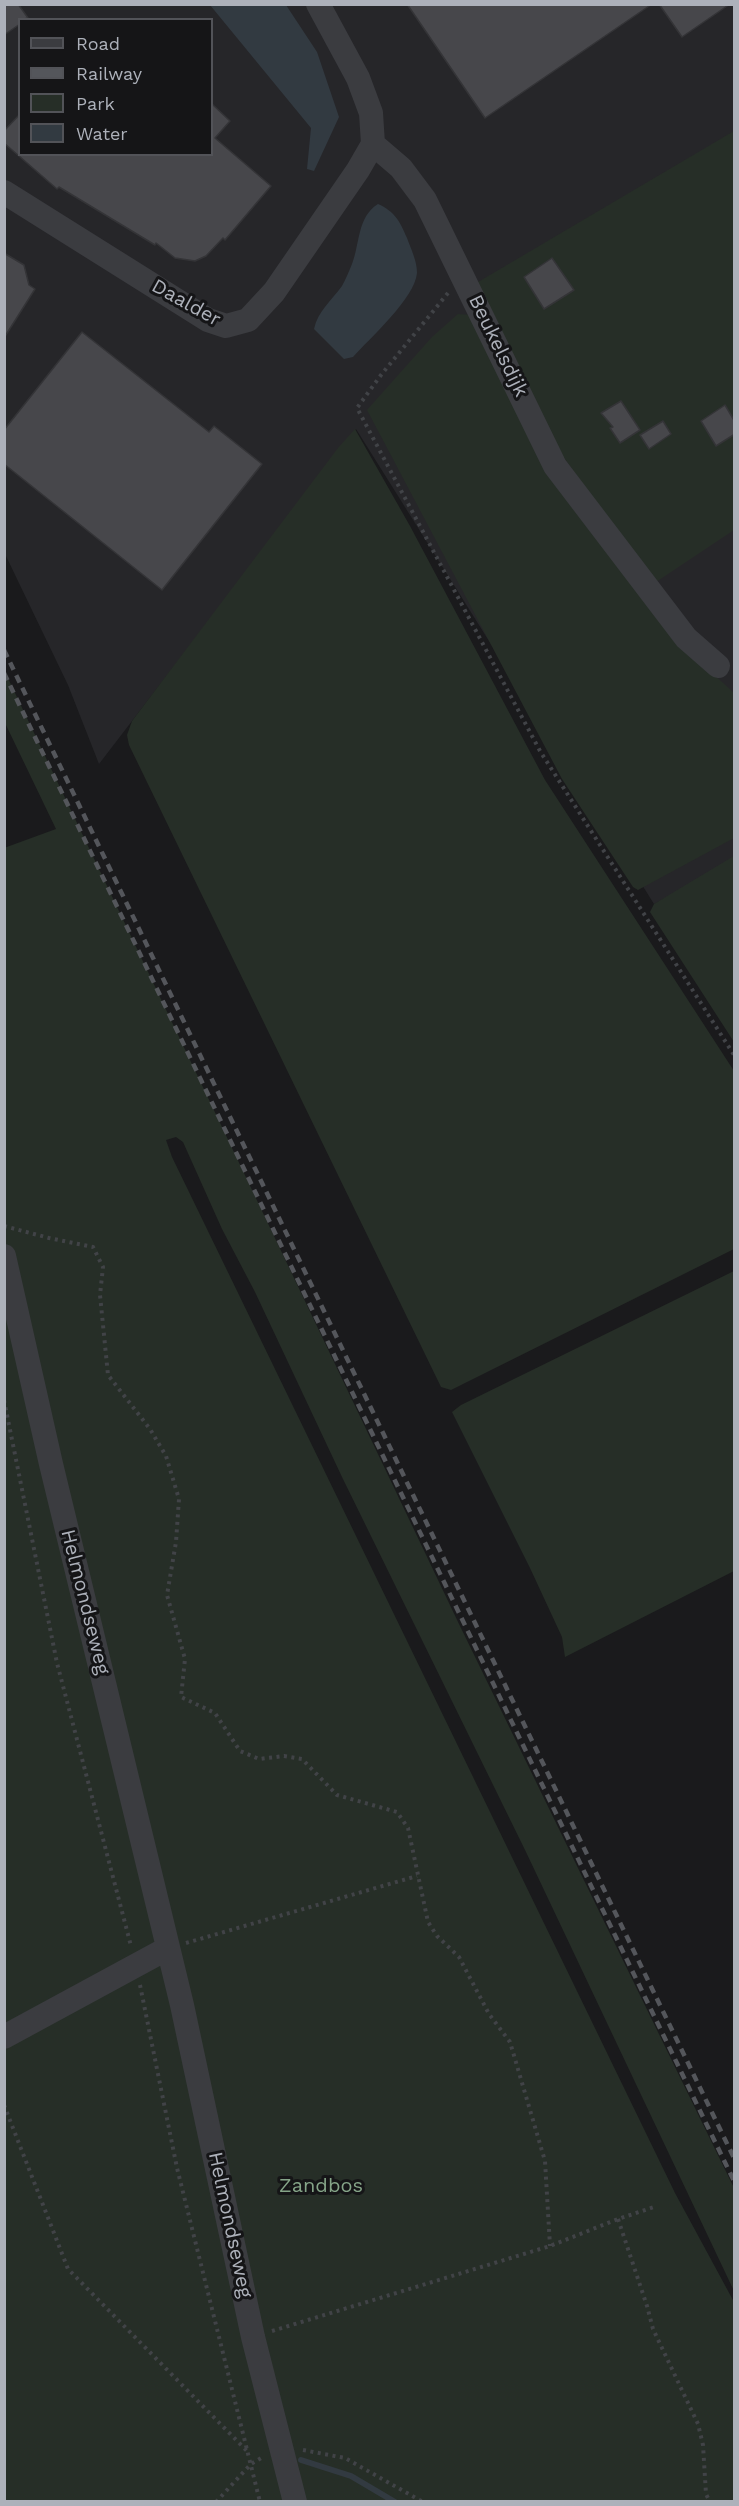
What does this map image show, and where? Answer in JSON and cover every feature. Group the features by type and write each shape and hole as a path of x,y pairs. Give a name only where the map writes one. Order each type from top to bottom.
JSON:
{"street":[{"path":"318,4 358,78 371,113 373,144"},
{"name":"Daalder","path":"4,192 208,320 226,326 248,321 274,292 358,170 373,144"},
{"name":"Beukelsdijk","path":"373,144 401,168 425,200 466,279 555,466 686,638 718,666"},
{"name":"Helmondseweg","path":"4,1256 54,1475 168,1948 253,2337 295,2502"},
{"path":"4,2037 168,1948"}],"path":[{"path":"466,279 448,294 381,375 357,408 540,751 735,1055"},
{"path":"4,1226 49,1239 93,1247 103,1267 100,1295 108,1375 150,1429 166,1456 179,1499 176,1542 167,1595 185,1659 181,1697 215,1713 240,1751 259,1759 284,1756 302,1759 337,1795 397,1812 408,1828 428,1922 437,1936 459,1957 489,2014 510,2042 545,2161 550,2246"},
{"path":"168,1948 417,1876"},
{"path":"4,2105 68,2269 248,2453"},
{"path":"253,2337 550,2246 654,2207"},
{"path":"618,2219 653,2329 698,2424 703,2445 706,2494 710,2502"},
{"path":"216,2502 251,2464 282,2446 345,2458 423,2502"}],"shaded area":[{"path":"5,5 734,5 734,862 654,904 356,429 99,764 68,685 5,554"}],"green space":[{"path":"734,131 734,530 653,584 560,452 473,285"},
{"path":"458,314 472,315 687,650 734,693 734,838 638,890 633,887 562,779 367,410 432,337"},
{"path":"355,429 410,526 545,780 734,1071 734,1249 451,1390 441,1387 129,745 127,735 132,721 338,448"},
{"name":"Zandbos","path":"5,672 459,1624 734,2188 734,2291 526,1852 342,1477 255,1292 222,1229 183,1142 176,1137 166,1140 172,1157 675,2193 734,2302 734,2501 5,2501 4,848 56,829 5,723"},
{"path":"734,856 734,1042 650,912 654,904"},
{"path":"734,1271 734,1571 565,1657 562,1637 452,1412 461,1405"}],"water":[{"path":"210,5 286,5 317,52 339,117 314,171 307,169 311,128"},
{"path":"378,204 392,213 402,226 417,273 409,294 391,317 353,357 344,359 314,329 322,311 342,286 355,256 360,231 366,216"}],"building":[{"path":"4,4 18,4 28,18 18,18 18,25 4,35"},
{"path":"407,4 652,4 485,118"},
{"path":"659,4 730,4 682,37"},
{"path":"213,105 230,121 215,138 271,186 225,240 223,238 206,256 195,261 175,258 156,243 155,245 59,187 57,189 19,156 213,156"},
{"path":"18,116 18,155 4,143 4,131"},
{"path":"4,253 24,265 29,285 35,289 4,338"},
{"path":"552,258 574,290 544,309 524,277"},
{"path":"82,332 209,432 214,426 262,464 162,590 4,464 4,430"},
{"path":"621,401 640,430 620,443 610,428 613,427 601,413"},
{"path":"725,405 735,422 735,434 716,446 701,421"},
{"path":"663,421 671,434 649,449 640,435"}],"waterway":[{"path":"301,2460 351,2476 395,2502"}],"railway":[{"path":"4,650 734,2158"},
{"path":"4,673 734,2181"}]}
